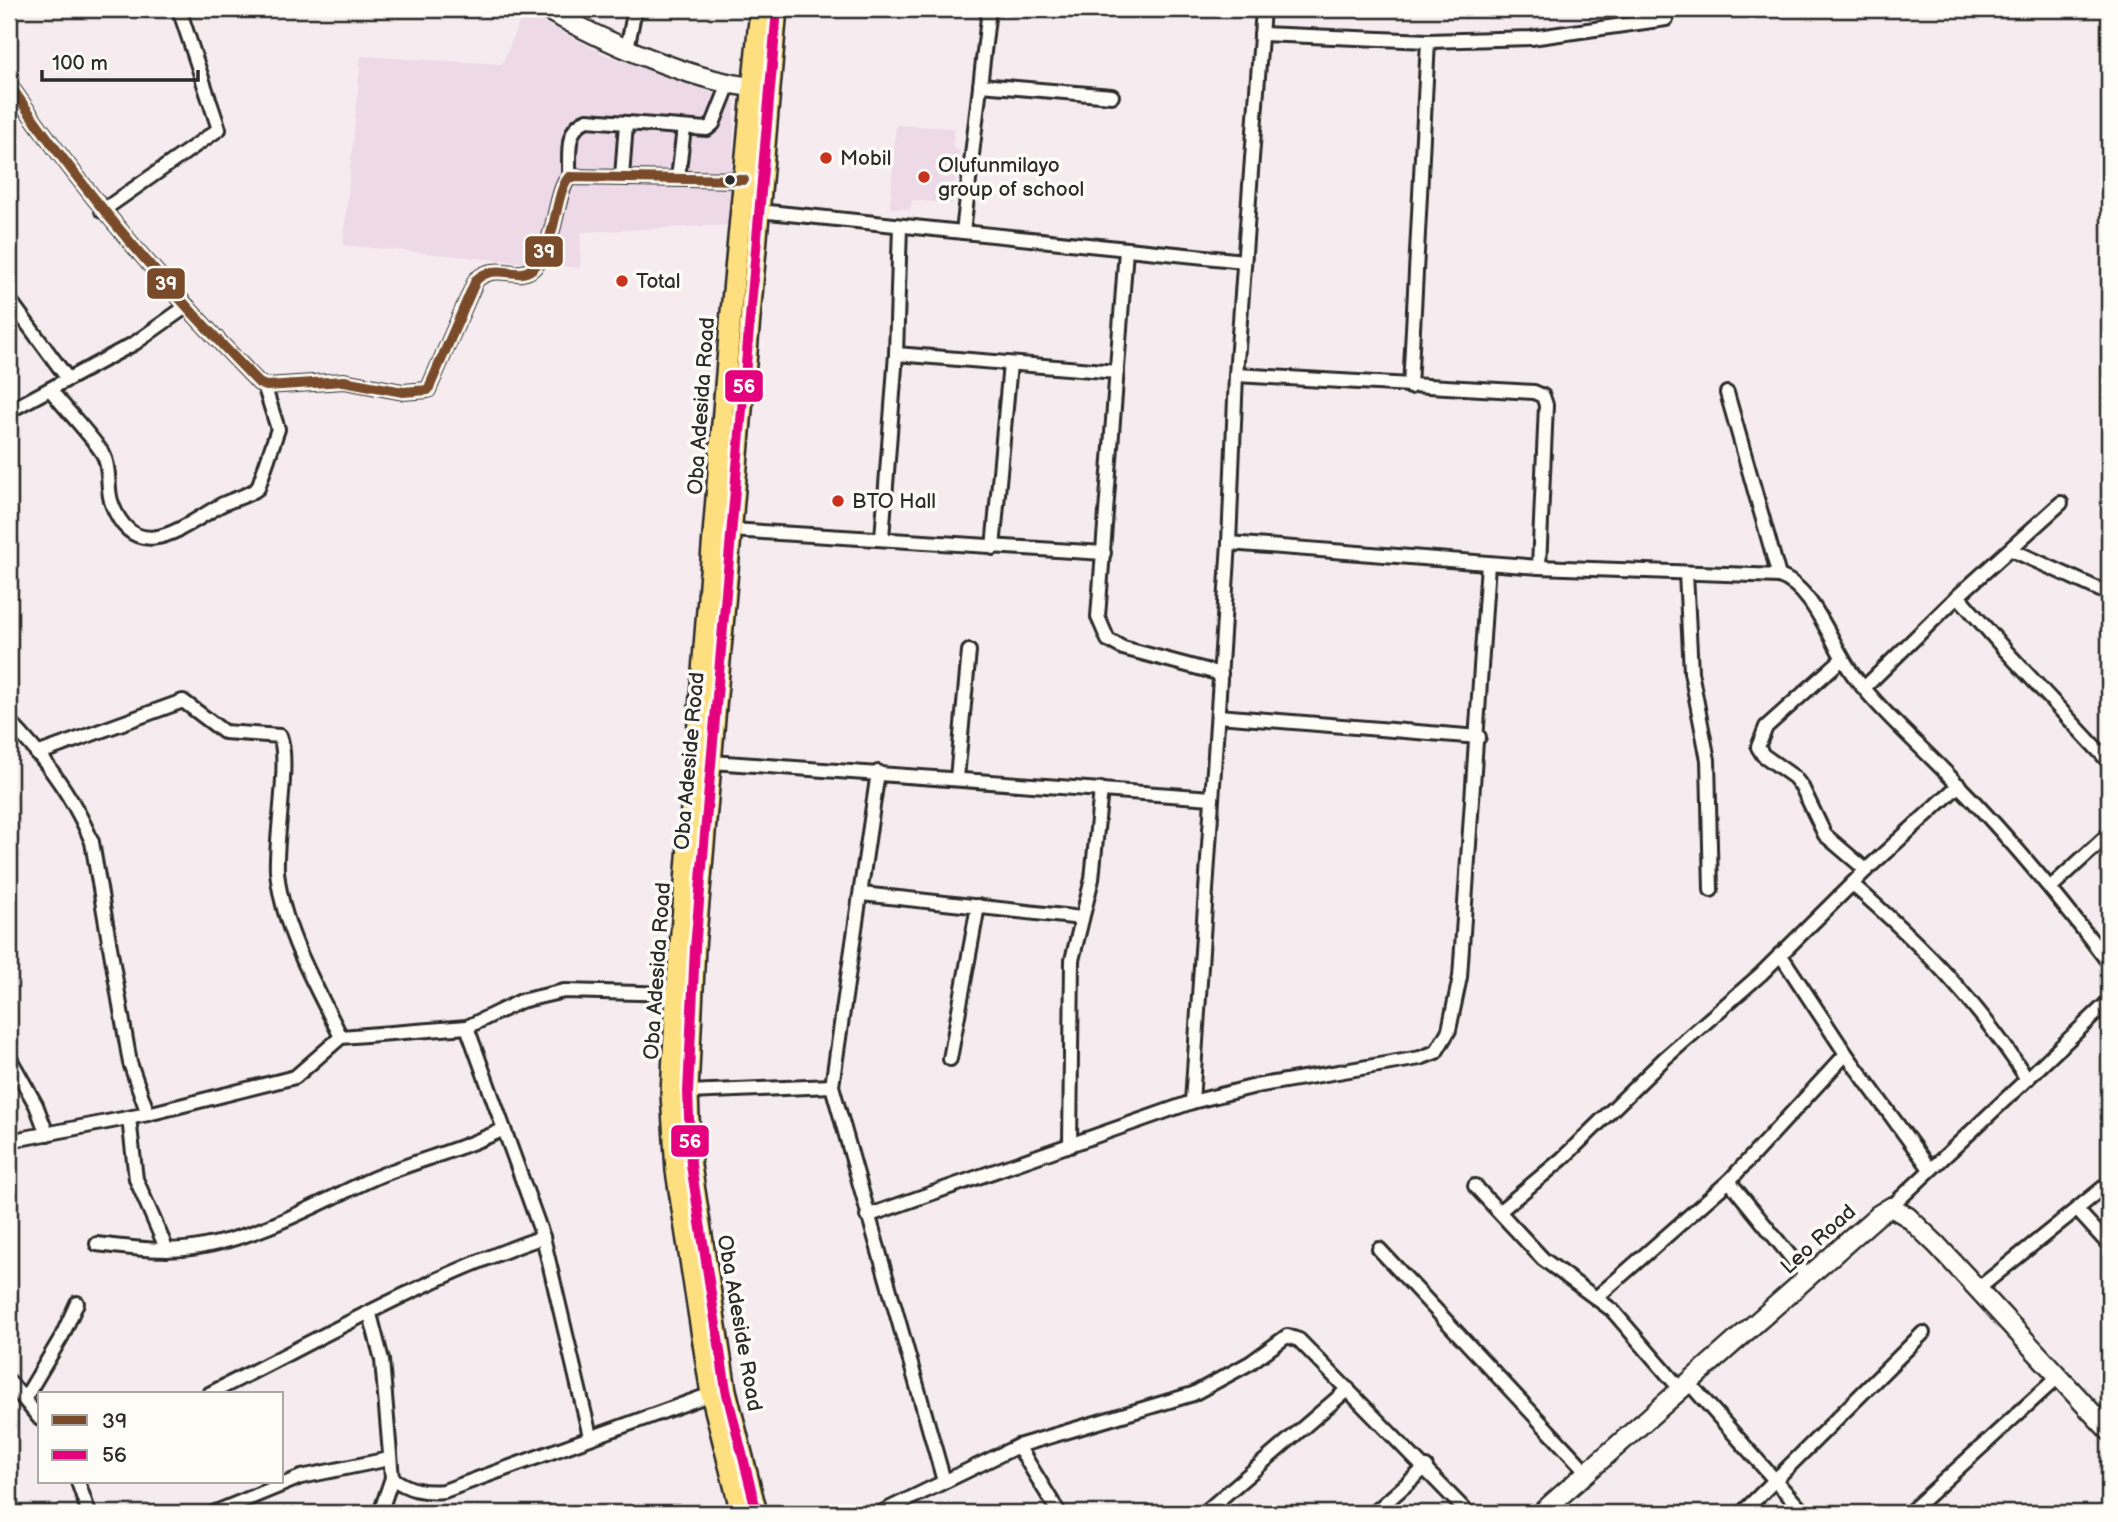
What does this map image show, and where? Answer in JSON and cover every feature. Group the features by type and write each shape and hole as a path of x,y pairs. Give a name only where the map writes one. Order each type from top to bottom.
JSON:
{"main road":[{"name":"Oba Adesida Road","path":"741,1513 671,1131 676,994 702,792 727,491 744,180 760,9"},
{"name":"Oba Adeside Road","path":"757,1513 719,1392 691,1165 688,1092 702,792 712,762 731,530 727,491 760,211 777,9"}],"street":[{"path":"102,211 219,129 179,9"},
{"path":"545,9 627,49 729,84 751,87"},
{"path":"627,49 635,9"},
{"path":"964,232 989,9"},
{"path":"1192,1102 1229,543 1236,375 1263,9"},
{"path":"1261,34 1428,41 1531,38 1666,19"},
{"path":"1410,387 1428,41"},
{"path":"9,84 102,211 187,306 264,385 278,429 258,488 218,506 183,530 157,537 134,532 116,512 112,504 103,454 50,389"},
{"path":"264,385 344,381 403,392 428,390 476,280 491,270 521,273 535,267 556,220 569,177 574,128 587,120 711,128 729,84"},
{"path":"981,85 1112,96"},
{"path":"622,177 626,123"},
{"path":"678,178 684,128"},
{"path":"569,177 744,180"},
{"path":"760,211 1244,261"},
{"path":"882,538 896,354 900,226"},
{"path":"1126,250 1098,617 1108,640 1123,648 1221,674"},
{"path":"9,299 68,379"},
{"path":"9,411 135,344 187,306"},
{"path":"896,354 1117,373"},
{"path":"993,548 1010,364"},
{"path":"1236,375 1534,392 1542,396 1546,405 1539,567"},
{"path":"1727,393 1779,576"},
{"path":"1864,688 1958,596 2061,503"},
{"path":"731,530 1104,553"},
{"path":"1229,543 1488,564 1779,576 1797,583 1842,659 1864,688 1959,785 2051,887 2109,962"},
{"path":"2012,550 2109,594"},
{"path":"867,1216 1192,1102 1256,1086 1420,1058 1436,1052 1449,1030 1460,977 1479,737 1488,564"},
{"path":"1686,573 1690,672 1708,760 1711,890"},
{"path":"1958,596 2109,762"},
{"path":"957,778 969,651"},
{"path":"1842,659 1766,727 1758,747 1763,755 1794,777 1802,787 1825,835 1866,870"},
{"path":"37,754 183,701 224,732 280,737 277,853 280,889 299,948 341,1037"},
{"path":"1218,716 1479,737"},
{"path":"9,721 37,754 83,820 92,842 130,1063 148,1114"},
{"path":"712,762 1213,798"},
{"path":"878,772 832,1086 944,1481"},
{"path":"1500,1211 1562,1160 1665,1058 1959,785"},
{"path":"1070,1146 1072,960 1092,879 1101,789"},
{"path":"2051,887 2109,834"},
{"path":"1852,884 1916,942 1973,1001 2027,1079"},
{"path":"862,894 1082,918"},
{"path":"950,1059 978,906"},
{"path":"1780,954 1846,1054 1930,1169"},
{"path":"9,1141 148,1114 295,1076 341,1037 467,1027 521,1001 564,991 676,994"},
{"path":"2109,1001 1891,1207 1908,1217 1979,1288 2109,1431"},
{"path":"467,1027 544,1237 590,1436"},
{"path":"1597,1297 1729,1181 1846,1054"},
{"path":"9,1057 36,1105 47,1134"},
{"path":"688,1092 832,1086"},
{"path":"128,1118 135,1179 167,1250"},
{"path":"97,1244 167,1250 199,1247 252,1234 314,1209 375,1178 478,1142 504,1129"},
{"path":"1729,1181 1808,1278"},
{"path":"1979,1288 2078,1211 2109,1183"},
{"path":"1475,1186 1562,1276 1597,1297 1612,1310 1777,1481 1804,1513"},
{"name":"Leo Road","path":"1541,1513 1891,1207"},
{"path":"2078,1211 2109,1245"},
{"path":"213,1392 463,1267 544,1237"},
{"path":"1379,1249 1587,1472"},
{"path":"24,1398 62,1336 77,1303"},
{"path":"370,1314 382,1360 392,1478 380,1513"},
{"path":"1742,1513 1923,1333"},
{"path":"880,1513 1018,1446 1192,1394 1250,1363 1287,1336 1299,1340 1426,1467 1468,1513"},
{"path":"1909,1513 2059,1376"},
{"path":"9,1381 38,1416"},
{"path":"1204,1513 1348,1389"},
{"path":"392,1478 405,1487 425,1492 444,1491 590,1436 719,1392"},
{"path":"1018,1446 1059,1513"},
{"path":"284,1484 300,1477 389,1459"},
{"path":"1374,1513 1426,1467"},
{"path":"79,1484 89,1513"},
{"path":"213,1513 283,1484"}],"shaded area":[{"path":"524,12 606,55 735,101 730,225 581,232 580,268 343,245 361,56 502,64"},
{"name":"Olufunmilayo group of school","path":"896,125 955,128 952,147 960,151 952,204 912,200 910,210 890,208"}],"transit line":[{"name":"56","path":"757,1513 726,1390 691,1165 688,1092 695,948 777,9"},
{"name":"39","path":"9,84 66,163 159,276 259,383 266,386 344,381 403,392 428,390 476,280 492,272 527,272 541,258 551,234 560,195 569,177 744,180"}],"place":[{"name":"Mobil","path":"826,158"},
{"name":"Olufunmilayo group of school","path":"924,177"},
{"name":"Total","path":"622,281"},
{"name":"BTO Hall","path":"838,501"}]}
